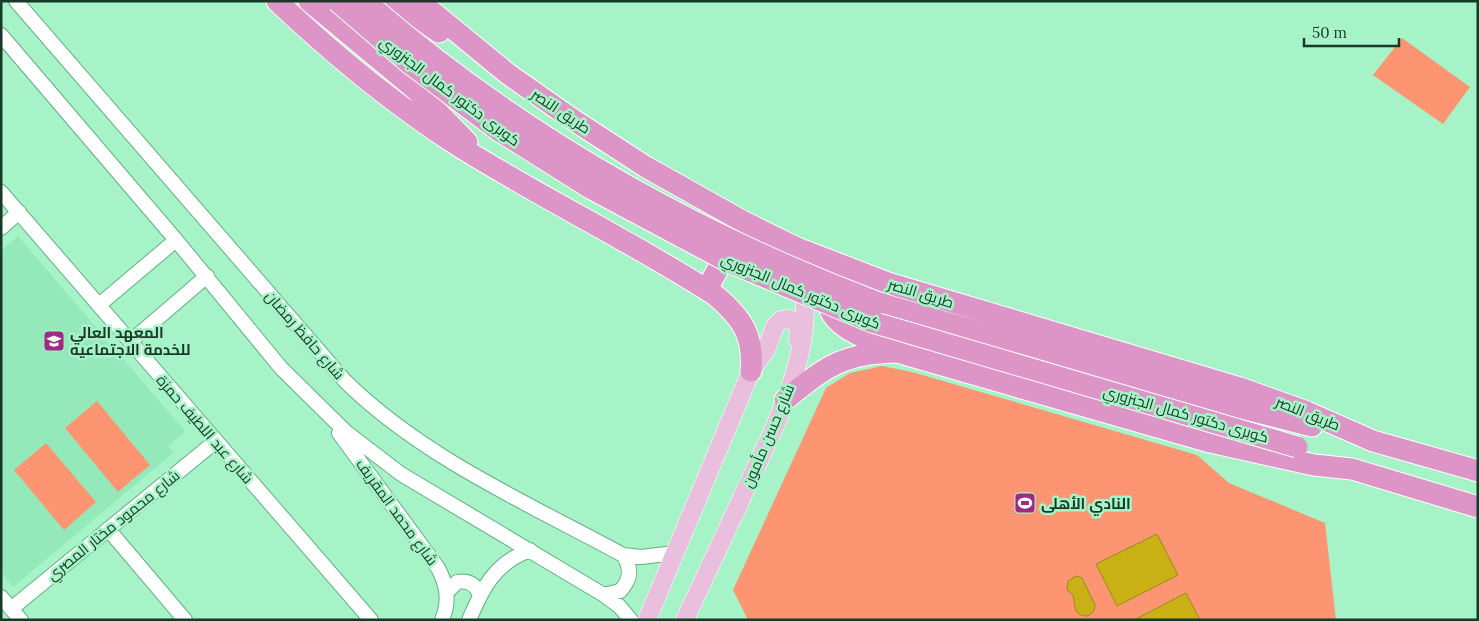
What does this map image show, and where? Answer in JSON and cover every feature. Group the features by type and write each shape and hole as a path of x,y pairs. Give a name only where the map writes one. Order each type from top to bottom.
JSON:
{"highway":[{"path":"277,1 369,82 430,127 486,162 706,289 738,316 748,333 752,352 751,371"},
{"path":"309,1 415,89 486,162"},
{"name":"كوبرى دكتور كمال الجنزوري","path":"337,1 408,62 498,130 592,189 729,262 872,322 1297,447 1352,469"},
{"name":"كوبرى دكتور كمال الجنزوري","path":"364,1 415,45 462,80 558,145 654,201 784,265 879,303 1304,424 1372,441"},
{"path":"394,1 437,31 480,52"},
{"name":"طريق النصر","path":"419,1 527,88 646,167 744,222 788,244 888,283 1257,394 1307,412 1372,441 1478,470"},
{"path":"706,289 744,222"},
{"path":"843,266 837,272 828,289 827,298 834,315 851,331 897,352 1206,441 1314,465 1352,469 1478,507"},
{"path":"785,400 824,369 846,358 871,353 897,352"}],"main road":[{"name":"شارع حسن مأمون","path":"685,620 785,400 797,359 804,330 805,300 800,271 788,244"},
{"path":"647,620 751,371 766,350 778,322 786,319 794,321 799,327 797,359"}],"street":[{"name":"شارع حافظ رمضان","path":"16,1 345,382 363,399 401,430 434,452 623,555 641,557 675,553"},
{"path":"1,35 207,276 281,368 324,412 353,438 401,474 604,595 619,606 631,620"},
{"name":"شارع عبد اللطيف حمزة","path":"1,192 370,620"},
{"path":"1,228 19,212"},
{"path":"99,305 176,240"},
{"path":"130,342 207,276"},
{"name":"شارع محمد المقريف","path":"324,412 438,568 447,592 447,609 442,620"},
{"name":"شارع محمود مختار المصري","path":"11,609 216,441"},
{"path":"108,529 185,620"},
{"path":"469,620 480,595 492,575 509,560 530,550"},
{"path":"604,595 620,591 629,578 628,562 623,555"},
{"path":"447,592 457,582 467,581 475,586 480,595"},
{"path":"1,598 20,620"}],"shaded area":[{"path":"1402,38 1470,87 1443,124 1373,75"},
{"name":"المعهد العالي للخدمة الاجتماعيه","path":"18,236 185,431 168,446 173,453 13,587 1,572 1,251"},
{"name":"النادي الأهلى","path":"882,366 912,372 1197,455 1229,483 1325,523 1336,620 748,620 733,590 826,388 850,373"},
{"path":"97,401 150,465 118,492 65,428"},
{"path":"46,443 96,502 64,530 14,470"},
{"path":"1157,534 1178,575 1117,606 1096,564"},
{"path":"1076,576 1082,578 1095,605 1094,611 1088,616 1083,616 1077,612 1073,595 1067,590 1068,581"},
{"path":"1186,593 1200,620 1134,620"}],"place":[{"name":"المعهد العالي للخدمة الاجتماعيه","path":"54,341"},
{"name":"النادي الأهلى","path":"1025,503"}]}
